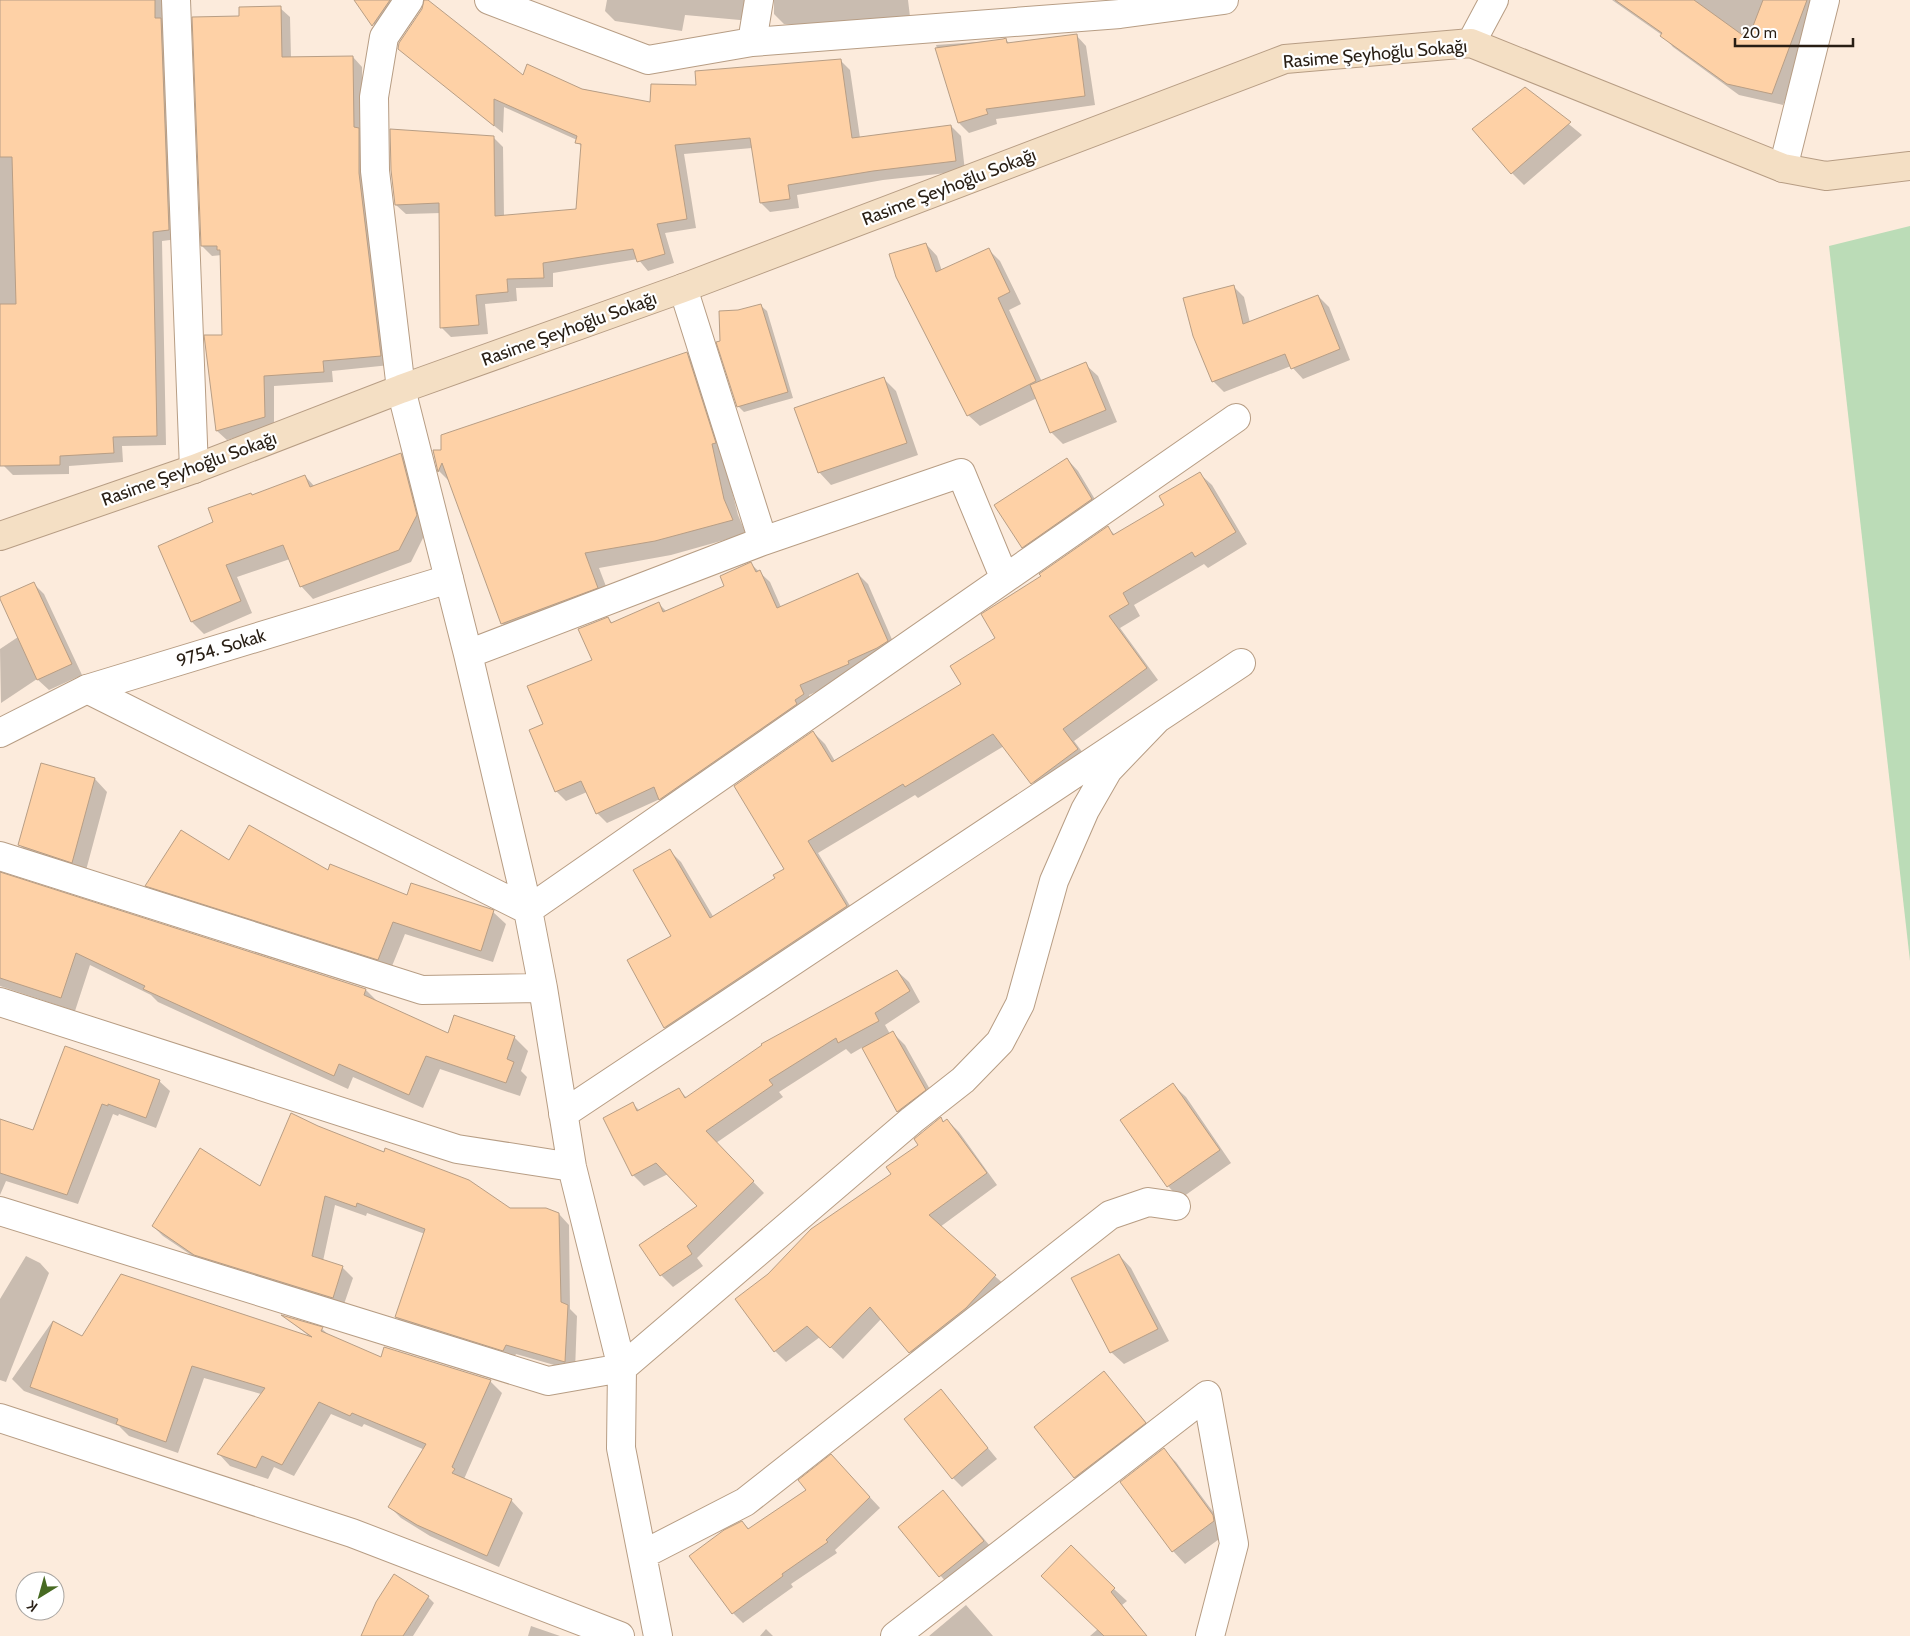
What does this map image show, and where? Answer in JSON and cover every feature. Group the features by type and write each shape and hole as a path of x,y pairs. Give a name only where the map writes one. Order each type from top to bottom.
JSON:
{"main road":[{"name":"Rasime Şeyhoğlu Sokağı","path":"0,536 194,469 401,389 683,288 1285,59 1471,43 1783,168 1826,176 1910,166"}],"street":[{"path":"176,0 194,469"},
{"path":"409,0 384,37 374,97 374,171 401,389 468,654 528,910 543,988 572,1167 622,1368 622,1448 658,1636"},
{"path":"489,0 648,60 752,42 1120,14 1224,0"},
{"path":"752,42 759,0"},
{"path":"1471,43 1494,0"},
{"path":"1783,168 1825,0"},
{"path":"683,288 763,541"},
{"path":"528,910 1004,577 1236,418"},
{"path":"468,654 763,541 961,473 1004,577"},
{"name":"9754. Sokak","path":"0,733 87,689 449,579"},
{"path":"563,1114 1241,663"},
{"path":"87,689 528,910"},
{"path":"0,1211 548,1382 622,1368 912,1120 963,1080 1000,1042 1020,1004 1054,881 1085,810 1108,770 1156,720"},
{"path":"0,856 422,990 543,988"},
{"path":"0,1002 457,1149 572,1167"},
{"path":"642,1555 745,1502 1110,1215 1148,1202 1176,1206"},
{"path":"895,1636 1207,1395 1234,1544 1210,1636"},
{"path":"0,1418 352,1533 620,1636"}],"green space":[{"path":"1910,226 1910,961 1829,246"}],"building":[{"path":"0,0 155,0 155,18 161,18 169,230 153,232 157,436 113,437 114,453 60,456 60,465 0,466 0,304 16,304 12,157 0,157"},
{"path":"354,0 390,0 372,26"},
{"path":"424,0 428,0 523,75 527,64 582,89 650,102 651,84 696,85 695,71 841,59 852,138 951,125 956,161 873,171 788,185 790,199 760,203 750,138 675,145 687,219 657,224 665,254 637,262 633,249 543,263 544,278 507,279 508,292 476,295 479,325 440,328 439,203 395,205 391,170 390,129 494,136 495,216 576,209 581,144 575,143 577,136 494,99 494,126 398,49 399,43 422,9"},
{"path":"1615,0 1694,0 1748,39 1763,0 1807,0 1772,94 1727,84 1660,36 1662,33"},
{"path":"281,6 282,57 353,56 354,127 359,128 359,173 381,356 323,361 324,372 264,376 265,417 216,431 204,335 222,335 220,250 217,250 217,246 201,246 192,17 239,16 239,7"},
{"path":"1077,34 1085,96 986,109 988,114 958,123 935,48 1006,38 1007,43"},
{"path":"1525,87 1571,122 1511,174 1472,129"},
{"path":"926,243 936,272 989,248 1010,292 998,298 1036,381 967,416 896,277 889,254"},
{"path":"1234,285 1243,324 1318,295 1340,349 1291,369 1285,354 1212,382 1193,336 1183,298"},
{"path":"761,304 788,392 737,407 716,342 720,341 719,311 738,310"},
{"path":"687,352 716,443 712,444 724,499 733,520 655,541 585,553 598,588 501,624 442,463 438,472 433,450 441,450 441,435"},
{"path":"1086,362 1106,410 1050,433 1030,385"},
{"path":"884,377 907,443 818,473 794,408"},
{"path":"401,453 417,515 399,550 300,587 283,545 226,565 241,601 191,622 158,546 213,522 208,508 251,493 252,495 305,475 310,487"},
{"path":"1067,458 1092,499 1022,548 994,505"},
{"path":"1200,472 1236,532 1195,557 1192,552 1123,593 1129,604 1109,616 1147,668 1063,729 1078,749 1031,784 993,734 905,787 903,784 808,841 847,906 664,1028 627,960 671,936 633,870 670,849 710,918 775,878 773,875 784,869 734,786 813,731 832,762 961,684 950,666 995,638 981,614 1041,576 1039,574 1108,526 1113,535 1164,505 1159,496"},
{"path":"751,562 756,572 760,570 777,608 858,573 888,641 848,661 849,664 800,685 804,694 795,700 797,704 659,800 654,787 596,814 581,781 555,792 529,730 543,724 527,686 592,660 578,629 608,617 611,623 659,602 663,612 724,586 720,576"},
{"path":"34,582 72,664 37,680 0,599 0,597"},
{"path":"41,763 95,778 72,863 18,845"},
{"path":"249,825 328,870 330,864 407,895 411,883 494,910 481,951 393,922 378,960 145,886 181,830 229,860"},
{"path":"0,872 366,989 364,995 448,1033 454,1015 515,1036 507,1059 514,1062 506,1083 426,1056 409,1095 339,1064 334,1076 143,989 145,986 76,953 61,998 0,978"},
{"path":"897,970 910,991 875,1013 879,1021 838,1043 836,1038 769,1080 773,1085 706,1131 754,1181 687,1246 692,1254 660,1276 639,1245 697,1206 656,1163 632,1176 603,1118 633,1102 637,1111 679,1088 685,1098 761,1044"},
{"path":"893,1031 926,1090 897,1112 862,1048"},
{"path":"65,1046 160,1080 146,1118 108,1104 108,1106 102,1104 67,1195 0,1173 0,1119 33,1130"},
{"path":"1173,1083 1220,1150 1167,1187 1120,1120"},
{"path":"291,1113 318,1126 384,1152 385,1148 469,1180 510,1208 546,1208 559,1213 561,1302 568,1305 565,1362 506,1345 503,1351 395,1317 425,1229 357,1203 356,1207 325,1196 312,1256 343,1266 333,1298 194,1255 152,1226 200,1148 260,1186"},
{"path":"941,1117 943,1122 947,1119 987,1173 929,1215 996,1275 966,1308 909,1353 870,1307 830,1348 807,1326 774,1352 735,1299 768,1274 811,1229 891,1174 886,1167 918,1145 914,1139"},
{"path":"1119,1254 1158,1329 1110,1353 1071,1278"},
{"path":"121,1274 312,1337 281,1315 323,1327 321,1331 381,1357 384,1347 491,1380 452,1467 455,1469 452,1473 512,1499 487,1556 417,1525 388,1507 426,1444 352,1413 350,1416 319,1402 282,1465 262,1456 256,1468 217,1454 265,1388 192,1366 166,1442 116,1424 118,1419 30,1387 53,1321 82,1336"},
{"path":"1104,1371 1146,1423 1074,1478 1034,1427"},
{"path":"941,1389 988,1448 952,1479 904,1419"},
{"path":"1164,1448 1213,1515 1214,1521 1172,1552 1120,1482"},
{"path":"831,1454 870,1497 826,1540 828,1542 782,1574 783,1576 732,1614 689,1556 724,1530 742,1521 748,1529 806,1490 798,1480"},
{"path":"943,1490 984,1541 939,1577 898,1527"},
{"path":"1071,1545 1115,1588 1111,1592 1147,1636 1104,1636 1041,1576"},
{"path":"394,1574 429,1596 403,1636 361,1636 376,1602"}]}
